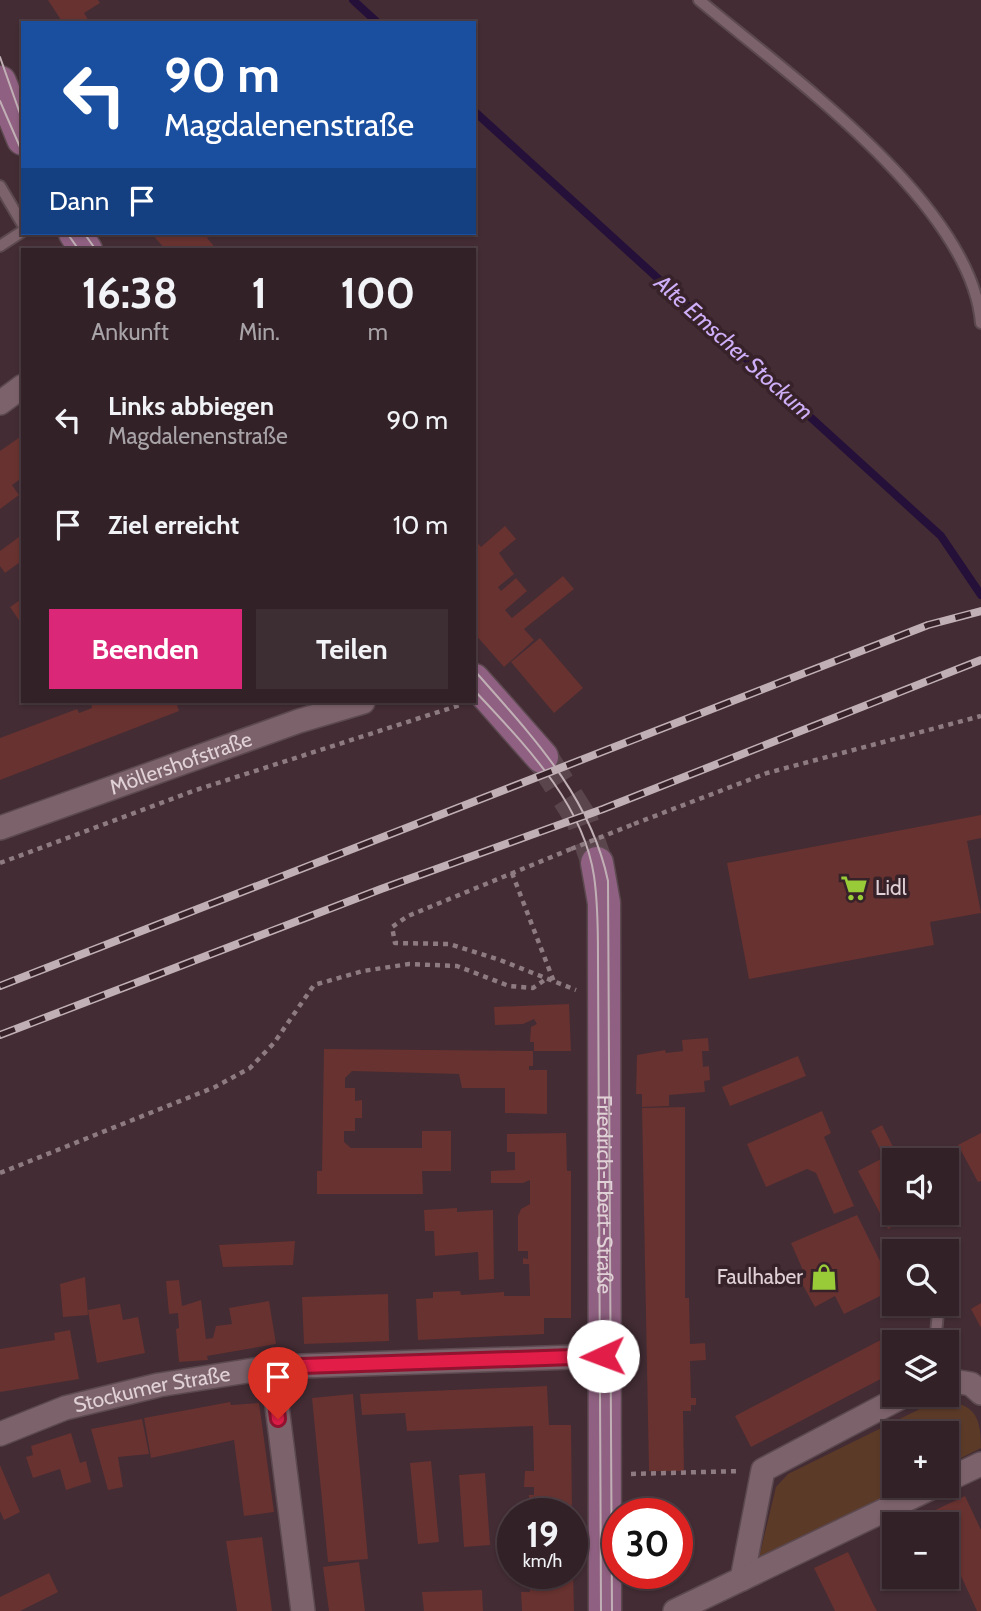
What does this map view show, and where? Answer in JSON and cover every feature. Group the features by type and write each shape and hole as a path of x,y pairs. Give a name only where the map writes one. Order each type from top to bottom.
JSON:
{"main road":[{"path":"1,88 21,134"},
{"path":"476,682 542,757"},
{"name":"Friedrich-Ebert-Straße","path":"584,856 604,916 605,1611"}],"street":[{"path":"0,403 21,387"},
{"name":"Möllershofstraße","path":"0,828 296,711 356,703"},
{"name":"Stockumer Straße","path":"0,1434 65,1408 92,1401 159,1385 272,1367 603,1356"},
{"path":"272,1367 303,1611"},
{"path":"959,1382 971,1384 981,1393"},
{"path":"742,1579 763,1470 882,1407"},
{"path":"959,1474 981,1464"},
{"path":"675,1611 910,1498"}],"lane":[{"path":"699,0 882,154 925,204 965,266 981,323"},
{"path":"0,186 21,222"},
{"path":"0,246 21,232"}],"path":[{"path":"0,863 196,790 465,703"},
{"path":"512,873 554,982 449,944 395,943 391,927 408,916 512,873 584,856 634,824 768,773 981,716"},
{"path":"0,1173 215,1087 250,1068 274,1043 314,985 363,971 409,964 457,966 509,986 533,988 546,979"},
{"path":"603,1475 763,1470"}],"shaded area":[{"path":"959,1404 967,1407 977,1418 981,1448 959,1459 959,1421 895,1421 924,1407 959,1407"},
{"path":"882,1428 883,1498 758,1562 776,1487 788,1474"}],"building":[{"path":"48,0 98,0 100,3 84,13 89,21 62,21"},
{"path":"153,235 209,235 207,238 215,248 164,248"},
{"path":"21,436 21,478 12,485 19,495 0,509 0,451"},
{"path":"505,526 516,539 499,553 514,574 498,587 501,591 516,578 527,591 505,610 512,618 563,576 574,589 524,629 534,640 504,667 476,635 476,541 481,547"},
{"path":"21,535 21,561 5,573 0,566 0,551"},
{"path":"21,599 21,623 10,607"},
{"path":"540,638 583,688 554,713 511,662"},
{"path":"91,703 176,703 179,711 0,780 0,738 77,709 79,713 92,708"},
{"name":"Lidl","path":"981,815 981,838 967,841 981,913 930,922 934,945 749,979 727,863"},
{"path":"569,1004 571,1051 534,1051 534,1042 530,1042 531,1027 537,1024 534,1019 523,1024 495,1025 494,1007"},
{"path":"708,1038 709,1051 702,1051 703,1067 709,1066 710,1080 704,1081 705,1092 669,1095 669,1106 642,1107 642,1094 636,1094 637,1055 665,1050 666,1053 683,1051 682,1040"},
{"path":"324,1049 533,1051 533,1066 529,1066 529,1070 547,1070 547,1114 505,1113 505,1088 462,1088 459,1074 352,1071 345,1078 345,1088 355,1088 355,1101 362,1100 362,1118 355,1118 355,1131 344,1131 344,1142 351,1148 422,1148 422,1131 451,1131 451,1171 422,1171 423,1194 317,1194 317,1171 322,1171"},
{"path":"798,1056 806,1076 730,1106 722,1087"},
{"path":"685,1107 685,1298 689,1298 690,1344 705,1343 706,1360 690,1361 691,1398 696,1398 696,1405 691,1405 691,1411 683,1411 684,1471 649,1471 642,1108"},
{"path":"822,1111 831,1133 824,1137 854,1206 834,1214 816,1173 807,1169 766,1187 747,1144"},
{"path":"882,1125 893,1147 882,1148 882,1153 871,1131"},
{"path":"566,1133 567,1171 571,1171 571,1318 544,1318 544,1334 418,1340 416,1299 433,1298 433,1292 460,1291 461,1295 504,1292 504,1296 530,1296 529,1264 523,1264 523,1258 528,1259 528,1251 518,1251 518,1216 521,1209 530,1204 530,1180 523,1183 491,1183 491,1171 515,1170 515,1152 507,1152 507,1134"},
{"path":"981,1133 981,1181 978,1182 958,1145"},
{"path":"882,1159 882,1217 858,1171"},
{"path":"457,1208 457,1212 493,1210 494,1279 479,1280 478,1252 435,1256 434,1231 425,1231 424,1210"},
{"path":"857,1215 882,1265 882,1295 844,1314 835,1296 815,1307 800,1280 806,1277 791,1243"},
{"path":"295,1241 293,1265 223,1267 219,1245"},
{"path":"85,1277 88,1315 63,1317 60,1284"},
{"path":"179,1280 182,1306 201,1300 206,1339 213,1338 216,1326 232,1324 229,1308 269,1301 276,1344 207,1356 208,1360 179,1362 176,1329 179,1328 178,1313 169,1314 166,1281"},
{"path":"388,1294 389,1341 304,1344 302,1297"},
{"path":"981,1303 981,1328 971,1309"},
{"path":"120,1304 123,1320 138,1317 145,1353 97,1363 88,1310"},
{"path":"70,1330 79,1379 0,1392 0,1349 55,1340 54,1333"},
{"path":"882,1339 882,1378 751,1447 735,1416"},
{"path":"547,1386 549,1425 571,1425 572,1498 529,1498 529,1495 534,1495 534,1487 524,1487 525,1471 534,1471 533,1426 407,1431 405,1413 362,1415 360,1394"},
{"path":"353,1394 368,1559 328,1562 312,1398"},
{"path":"230,1402 231,1405 259,1403 274,1512 244,1516 234,1440 151,1458 144,1418"},
{"path":"142,1419 149,1454 118,1457 123,1487 108,1490 91,1429"},
{"path":"71,1433 80,1463 86,1461 91,1482 66,1490 60,1469 33,1478 26,1457 33,1455 31,1446"},
{"path":"431,1461 439,1542 418,1544 410,1463"},
{"path":"0,1465 20,1512 4,1520 0,1511"},
{"path":"485,1473 490,1545 464,1547 459,1475"},
{"path":"965,1496 981,1530 981,1611 977,1611 959,1571 959,1512 931,1512"},
{"path":"262,1537 272,1611 237,1611 226,1541"},
{"path":"848,1552 877,1611 835,1611 814,1568"},
{"path":"359,1562 365,1611 329,1611 323,1567"},
{"path":"49,1573 58,1592 20,1611 0,1611 0,1597"},
{"path":"530,1589 573,1589 574,1611 522,1611 521,1592 530,1592"},
{"path":"482,1590 483,1611 424,1611 422,1592"}],"waterway":[{"name":"Alte Emscher Stockum","path":"353,0 376,21"},
{"name":"Alte Emscher Stockum","path":"476,113 941,536 981,595"}],"tunnel":[{"path":"542,757 582,820 597,863"}],"tram line":[{"path":"0,57 21,116"},
{"path":"0,101 21,149"},
{"path":"68,235 78,248"},
{"path":"85,235 95,248"},
{"path":"476,672 536,742 572,793 599,850 608,881 612,1611"},
{"path":"476,692 530,752 564,798 588,849 594,876 598,936 601,1611"}],"railway":[{"path":"0,986 928,625 981,611"},
{"path":"0,1035 381,889 603,809 981,660"}],"place":[{"name":"Lidl","path":"854,888"},
{"name":"Faulhaber","path":"824,1277"}],"route":[{"path":"278,1419 272,1367 603,1356"}]}
